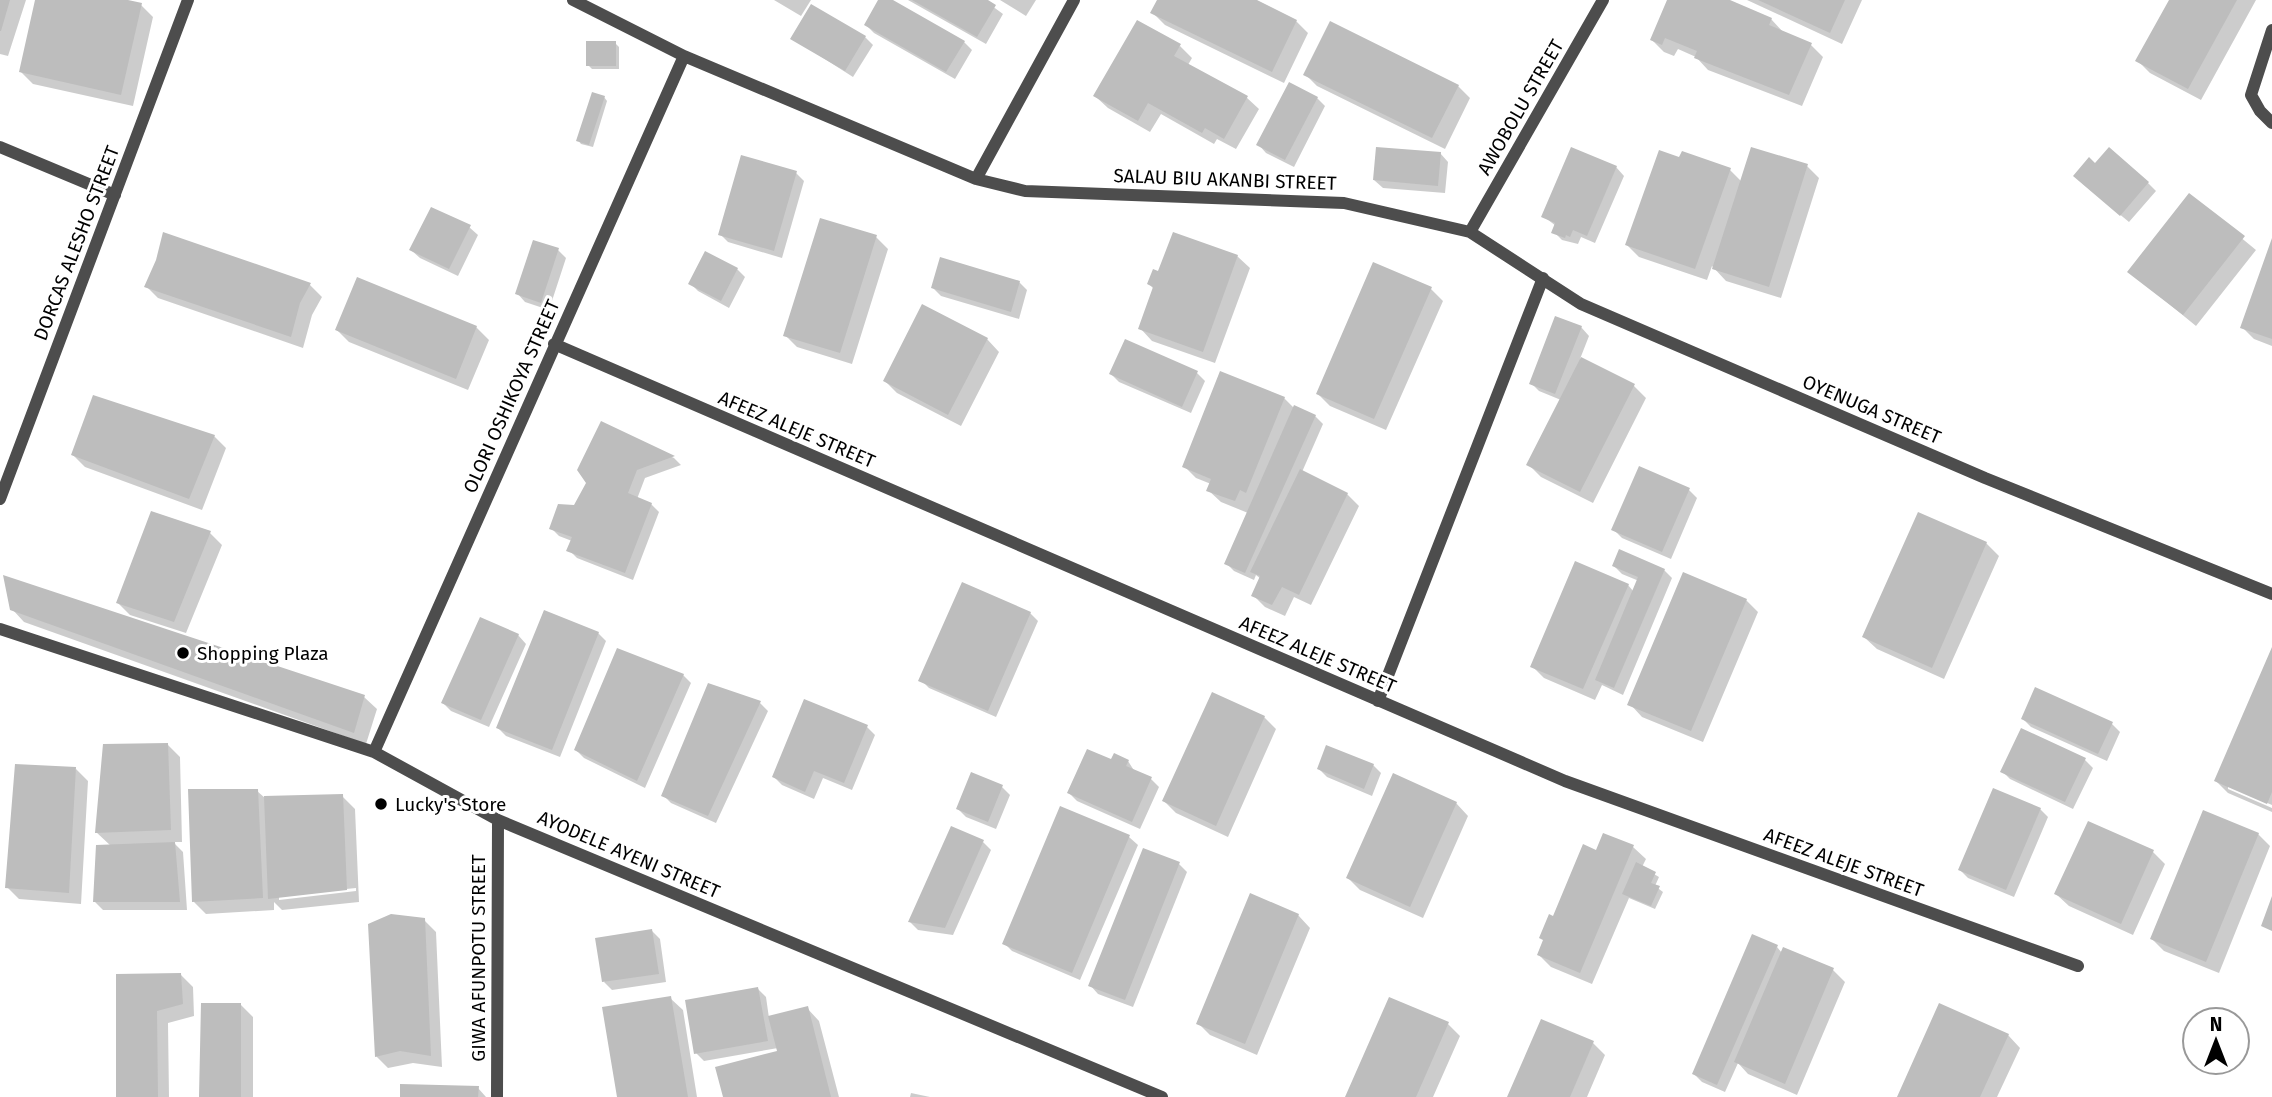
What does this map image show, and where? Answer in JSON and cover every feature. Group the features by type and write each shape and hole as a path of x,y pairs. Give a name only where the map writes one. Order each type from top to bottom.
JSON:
{"street":[{"name":"DORCAS ALESHO STREET","path":"0,499 188,0"},
{"name":"SALAU BIU AKANBI STREET","path":"573,0 684,56 976,179 1025,191 1344,202 1470,232"},
{"path":"976,179 1074,0"},
{"name":"AWOBOLU STREET","path":"1470,232 1603,0"},
{"path":"2272,30 2251,94 2260,111 2272,123"},
{"name":"OLORI OSHIKOYA STREET","path":"374,752 684,56"},
{"path":"0,147 115,195"},
{"name":"OYENUGA STREET","path":"1470,232 1581,304 1984,478 2272,594"},
{"path":"1378,701 1544,278"},
{"name":"AFEEZ ALEJE STREET","path":"555,344 1565,781 2078,967"},
{"name":"AYODELE AYENI STREET","path":"0,628 374,752 498,820 1162,1097"},
{"name":"GIWA AFUNPOTU STREET","path":"497,1097 498,820"}],"building":[{"path":"0,0 10,0 1,31 0,31"},
{"path":"35,0 128,0 142,3 121,95 19,72"},
{"path":"878,0 893,0 965,41 946,72 864,25"},
{"path":"912,0 988,0 996,5 977,37"},
{"path":"1157,0 1257,0 1297,20 1272,72 1150,13"},
{"path":"1667,0 1730,0 1772,18 1769,25 1812,43 1789,95 1694,58 1697,51 1665,38 1662,45 1650,40"},
{"path":"1758,0 1845,0 1830,33"},
{"path":"2169,0 2237,0 2188,89 2135,61"},
{"path":"811,4 866,36 845,71 790,39"},
{"path":"1137,20 1181,44 1174,56 1248,96 1224,139 1205,128 1202,133 1148,103 1138,121 1093,96"},
{"path":"1330,21 1459,85 1432,138 1303,75"},
{"path":"586,41 616,41 616,66 586,66"},
{"path":"1289,82 1318,97 1285,160 1256,145"},
{"path":"592,92 605,96 589,145 576,141"},
{"path":"1376,147 1441,152 1438,186 1373,180"},
{"path":"1571,147 1617,166 1587,236 1573,230 1570,237 1566,235 1565,238 1551,233 1555,223 1541,217"},
{"path":"1751,147 1808,164 1769,287 1712,269"},
{"path":"2109,147 2149,182 2120,216 2073,176 2089,157 2095,163"},
{"path":"1659,150 1679,157 1682,151 1731,168 1695,269 1625,245"},
{"path":"741,155 797,171 774,251 718,235"},
{"path":"2189,193 2245,236 2183,315 2127,272"},
{"path":"431,207 471,225 449,269 409,250"},
{"path":"820,218 877,235 840,353 783,336"},
{"path":"163,232 311,283 300,303 291,337 144,287 156,260"},
{"path":"1173,232 1238,255 1203,352 1138,329 1153,287 1147,284 1153,269 1158,271"},
{"path":"2272,238 2272,339 2240,328"},
{"path":"533,240 559,248 541,303 515,294"},
{"path":"705,251 738,268 721,301 688,284"},
{"path":"940,257 1020,281 1011,312 931,288"},
{"path":"1373,262 1432,287 1374,419 1316,394"},
{"path":"357,277 477,326 456,379 335,330"},
{"path":"922,304 988,338 948,415 883,381"},
{"path":"1555,316 1582,326 1555,394 1529,384"},
{"path":"1125,339 1198,371 1182,407 1109,374"},
{"path":"1581,357 1635,384 1580,492 1526,465"},
{"path":"1220,371 1285,397 1246,493 1240,490 1235,501 1206,491 1211,479 1182,467"},
{"path":"93,395 215,435 189,499 71,455"},
{"path":"1294,405 1316,415 1245,573 1224,564"},
{"path":"601,421 675,456 637,470 628,493 652,503 625,573 566,551 572,537 549,529 558,504 574,505 586,483 577,470"},
{"path":"1639,466 1690,488 1662,552 1611,530"},
{"path":"1300,469 1348,493 1299,595 1282,587 1272,605 1251,596 1260,576 1250,572"},
{"path":"151,511 211,531 174,622 116,603"},
{"path":"1918,512 1987,542 1932,668 1862,637"},
{"path":"1619,549 1665,569 1614,688 1595,680 1638,577 1612,566"},
{"path":"1575,561 1629,584 1583,689 1530,667"},
{"path":"1683,572 1747,599 1691,731 1627,705"},
{"name":"Shopping Plaza","path":"3,575 365,695 354,733 10,610"},
{"path":"962,582 1031,612 988,711 918,681"},
{"path":"544,610 599,632 552,750 496,728"},
{"path":"480,617 519,634 481,720 441,703"},
{"path":"2272,647 2272,792 2267,804 2214,781"},
{"path":"617,648 684,674 637,781 574,750"},
{"path":"708,683 761,701 708,816 661,796"},
{"path":"2035,687 2113,722 2098,754 2021,719"},
{"path":"1212,692 1265,716 1216,826 1162,801"},
{"path":"804,699 868,725 844,783 814,771 805,792 772,777"},
{"path":"2021,728 2086,758 2065,802 2000,772"},
{"path":"168,743 171,830 95,833 103,744"},
{"path":"1326,745 1374,764 1364,789 1317,769"},
{"path":"1087,749 1111,759 1114,753 1129,760 1126,766 1152,777 1132,822 1067,793"},
{"path":"15,764 76,767 69,893 5,888"},
{"path":"971,772 1003,785 988,822 956,809"},
{"path":"1393,773 1457,802 1410,907 1346,878"},
{"path":"1993,788 2041,808 2006,890 1958,870"},
{"path":"188,789 258,789 263,898 192,902"},
{"path":"343,794 347,890 268,899 264,796"},
{"path":"1060,806 1130,835 1072,973 1002,944"},
{"path":"2203,810 2259,833 2206,962 2150,939"},
{"path":"2088,821 2154,850 2121,924 2054,894"},
{"path":"951,826 984,840 945,928 908,922"},
{"path":"1603,833 1634,845 1580,973 1537,955 1543,940 1539,938 1549,914 1553,916 1583,844 1596,850"},
{"path":"175,842 180,902 93,902 96,845"},
{"path":"1143,848 1180,862 1125,1000 1088,986"},
{"path":"1636,862 1656,872 1651,883 1660,886 1651,906 1622,894"},
{"path":"1250,893 1299,914 1245,1044 1196,1024"},
{"path":"2272,896 2272,931 2261,926"},
{"path":"391,914 425,918 431,1056 400,1051 375,1057 368,924"},
{"path":"652,929 659,974 602,982 595,938"},
{"path":"1752,934 1778,945 1717,1085 1692,1074"},
{"path":"1783,947 1834,968 1785,1084 1734,1062"},
{"path":"181,973 183,1004 157,1011 158,1097 116,1097 116,974"},
{"path":"758,987 768,1041 694,1054 685,1000"},
{"path":"671,996 688,1097 617,1097 602,1007"},
{"path":"1389,997 1449,1022 1416,1097 1345,1097"},
{"path":"201,1003 241,1003 241,1097 199,1097"},
{"path":"1939,1003 2009,1034 1980,1097 1897,1097"},
{"path":"808,1006 831,1097 723,1097 715,1067 777,1051 768,1016"},
{"path":"1541,1019 1594,1041 1570,1097 1507,1097"},
{"path":"400,1084 479,1086 478,1097 400,1097"}],"place":[{"name":"Shopping Plaza","path":"183,653"},
{"name":"Lucky's Store","path":"381,804"}]}
